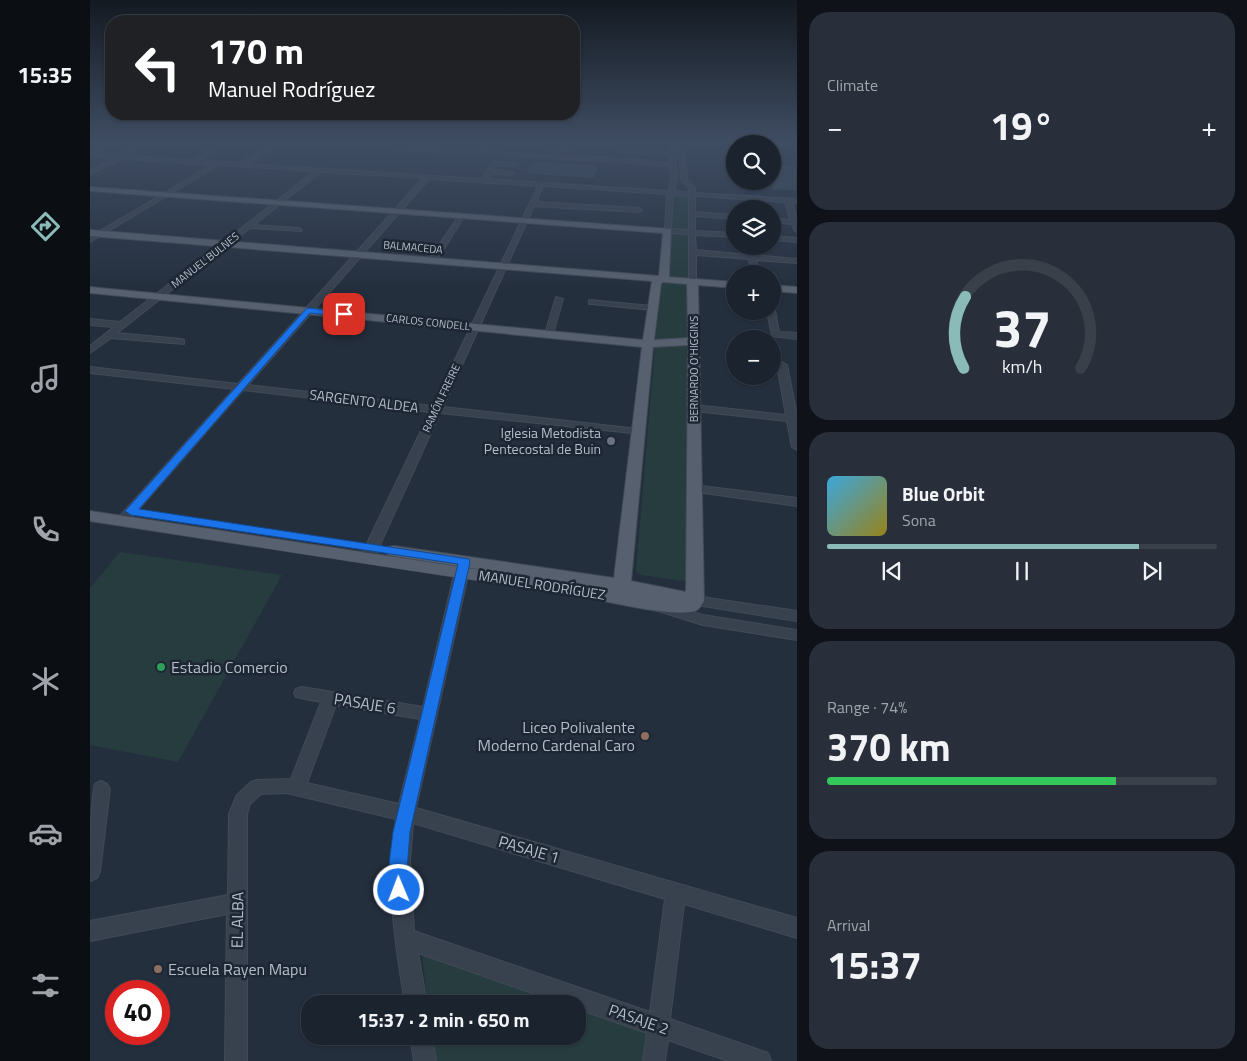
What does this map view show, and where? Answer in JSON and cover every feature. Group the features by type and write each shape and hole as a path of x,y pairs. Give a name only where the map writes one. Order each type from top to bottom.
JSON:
{"main road":[{"path":"109,191 668,231 664,277 656,283 652,308 622,591"},
{"name":"BALMACEDA","path":"90,233 726,284"},
{"name":"BERNARDO O'HIGGINS","path":"692,282 694,288 695,601"},
{"path":"781,289 797,290"},
{"name":"CARLOS CONDELL","path":"90,290 648,344 694,342"},
{"name":"MANUEL RODRÍGUEZ","path":"90,505 126,516 695,601"},
{"name":"MANUEL RODRÍGUEZ","path":"90,516 126,516"},
{"name":"MANUEL RODRÍGUEZ","path":"622,591 646,603 684,607 692,605 695,601"}],"street":[{"path":"90,240 173,191"},
{"name":"MANUEL BULNES","path":"90,350 294,191"},
{"path":"126,516 414,191"},
{"name":"RAMÓN FREIRE","path":"370,553 538,191"},
{"path":"635,191 797,202"},
{"name":"BERNARDO O'HIGGINS","path":"692,191 692,282"},
{"path":"671,193 668,231 726,235"},
{"path":"788,201 797,230"},
{"path":"532,204 639,210"},
{"path":"692,214 726,216"},
{"path":"430,261 460,215"},
{"path":"781,221 796,222"},
{"path":"248,226 299,230"},
{"path":"781,239 797,240"},
{"path":"691,252 797,260"},
{"path":"752,257 753,265"},
{"path":"549,334 559,299"},
{"path":"592,302 652,308"},
{"path":"773,320 775,334 797,336"},
{"path":"90,322 122,325"},
{"path":"109,334 182,342"},
{"path":"782,365 794,419 797,447"},
{"name":"SARGENTO ALDEA","path":"90,370 638,432"},
{"path":"694,408 794,419"},
{"path":"694,489 797,502"},
{"path":"414,995 400,904 398,870 402,832 463,567"},
{"name":"MANUEL RODRÍGUEZ","path":"695,601 797,616"},
{"path":"646,603 703,620 797,635"},
{"name":"PASAJE 6","path":"302,693 429,714"},
{"path":"296,788 331,698"},
{"name":"PASAJE 1","path":"257,787 277,785 296,788 406,813 797,928"},
{"name":"EL ALBA","path":"236,1061 238,814 243,800 257,787"},
{"path":"90,872 101,789"},
{"path":"654,1061 676,892"},
{"path":"90,931 238,903"},
{"name":"PASAJE 2","path":"405,938 760,1061"},
{"path":"422,1045 425,1061"}],"green space":[{"path":"674,196 688,197 687,577 684,581 641,575 636,571 660,287 669,276"},
{"name":"Estadio Comercio","path":"120,552 282,575 178,762 90,745 90,588"},
{"path":"422,953 545,995 427,995"},
{"path":"586,1009 652,1032 647,1061 435,1061 433,1045 586,1045"}],"place":[{"name":"Iglesia Metodista Pentecostal de Buin","path":"611,441"},
{"name":"Estadio Comercio","path":"161,667"},
{"name":"Liceo Polivalente Moderno Cardenal Caro","path":"645,736"},
{"name":"Escuela Rayen Mapu","path":"158,969"}],"route":[{"path":"344,314 308,311 131,511 464,562 402,832 398,870 399,890"}]}
